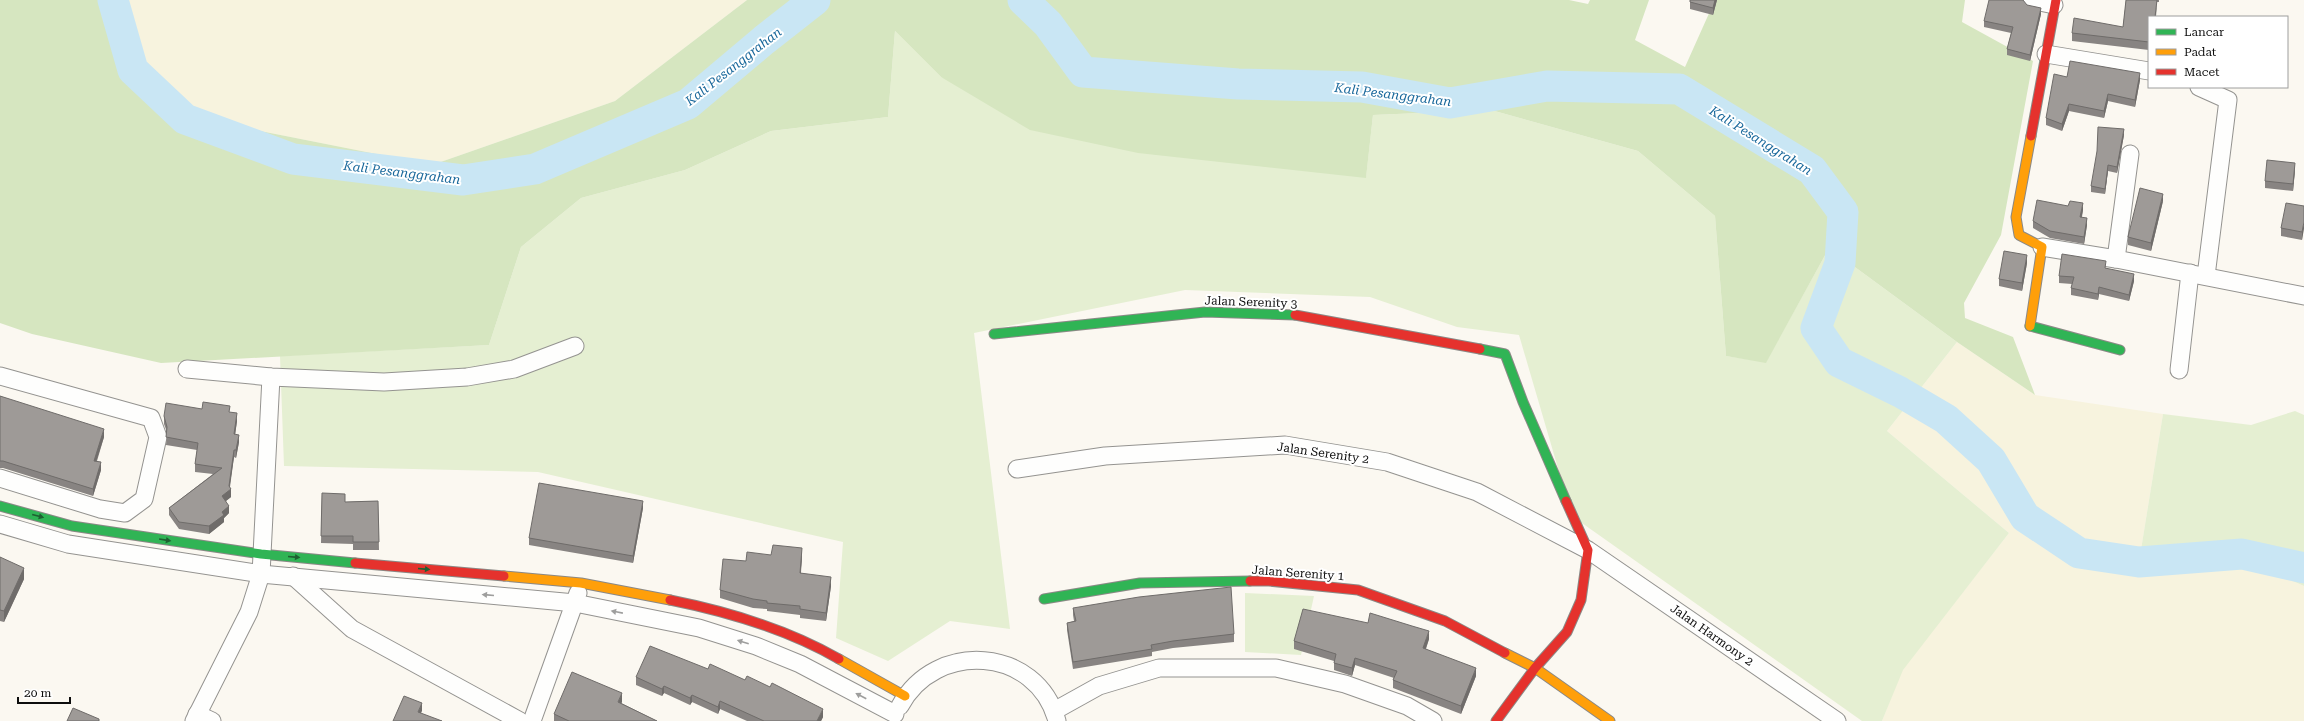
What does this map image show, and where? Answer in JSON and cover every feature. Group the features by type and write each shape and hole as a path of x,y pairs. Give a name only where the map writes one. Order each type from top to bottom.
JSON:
{"street":[{"path":"2030,0 2055,2 2029,136 2016,217 2019,234 2042,246 2304,296"},
{"path":"2046,54 2148,71"},
{"path":"2179,370 2198,275 2228,100 2201,88"},
{"path":"2116,259 2130,154"},
{"path":"2042,246 2028,326 2120,350"},
{"name":"Jalan Serenity 3","path":"994,334 1205,312 1294,315 1505,354 1523,402 1588,550"},
{"path":"186,369 271,377 384,382 467,377 514,369 575,346"},
{"path":"0,376 151,418 158,437 144,499 125,512 100,509 0,478"},
{"path":"201,719 249,612 261,574 271,377"},
{"name":"Jalan Serenity 2","path":"1017,469 1104,456 1285,446 1387,462 1477,492 1588,550"},
{"path":"0,506 72,526 261,554 581,583 705,607 763,624 810,642 905,696"},
{"path":"0,524 68,544 261,574 575,604 698,628 756,646 800,664 894,718 905,696 925,675 951,663 979,659 1007,665 1026,676 1043,691 1055,716 1099,686 1159,668 1276,668 1345,684 1407,706 1433,721"},
{"path":"1496,721 1535,668 1567,632 1581,600 1588,550"},
{"name":"Jalan Harmony 2","path":"1588,550 1837,721"},
{"path":"293,576 352,629 520,721"},
{"name":"Jalan Serenity 1","path":"1044,599 1140,583 1269,581 1358,590 1445,621 1535,668 1610,721"},
{"path":"532,721 575,604 581,583"}],"shaded area":[{"path":"102,0 747,0 615,101 432,165 220,123 131,69"},
{"path":"1957,342 2035,395 2163,414 2139,562 2263,568 2304,586 2304,721 1882,721 1902,670 2009,533 1887,431"}],"green space":[{"path":"0,0 102,0 131,69 220,123 432,165 615,101 747,0 1569,0 1588,4 1590,0 1649,0 1635,40 1685,67 1715,0 1965,0 1962,22 2033,61 2001,235 1964,303 1965,318 2013,337 2035,395 1957,342 1829,248 1766,363 1726,356 1715,216 1638,151 1491,110 1373,115 1366,178 1138,153 1030,130 941,77 895,31 888,117 771,131 685,170 581,198 521,247 489,345 161,363 32,334 0,323"},
{"path":"895,31 941,77 1366,177 1373,115 1491,110 1638,151 1715,216 1726,356 1766,362 1829,248 1957,342 1887,431 2009,533 1903,670 1882,721 1862,721 1572,516 1519,335 1457,327 1370,297 1185,290 974,333 1010,629 950,621 888,661 836,638 843,542 538,472 284,466 280,356 489,345 521,247 581,198 685,170 771,131 888,117"},
{"path":"2295,411 2304,415 2304,586 2263,568 2139,562 2163,414 2251,425"},
{"path":"1245,593 1314,596 1301,655 1245,652"}],"building":[{"path":"1690,0 1715,0 1713,8 1690,2"},
{"path":"1989,0 2023,0 2027,5 2041,8 2030,55 2007,49 2013,27 1984,21"},
{"path":"2126,0 2157,0 2155,16 2148,16 2148,42 2072,33 2074,18 2123,27"},
{"path":"2070,61 2140,73 2135,100 2108,94 2104,111 2069,104 2062,124 2046,118 2054,74 2067,77"},
{"path":"2098,127 2124,129 2117,167 2108,165 2105,189 2091,186 2097,151"},
{"path":"2267,160 2295,163 2293,184 2265,181"},
{"path":"2140,188 2163,194 2151,243 2128,237"},
{"path":"2037,200 2068,206 2070,201 2083,203 2080,217 2087,218 2084,237 2050,231 2033,221"},
{"path":"2286,203 2304,206 2304,222 2302,232 2281,228"},
{"path":"2004,251 2027,255 2022,283 1999,279"},
{"path":"2062,254 2106,261 2105,268 2134,274 2129,295 2099,287 2098,294 2071,288 2074,277 2059,276"},
{"path":"0,396 104,429 94,461 101,462 93,489 0,461"},
{"path":"203,402 230,406 229,412 237,413 234,434 239,435 236,450 234,450 229,486 231,489 222,496 229,506 222,512 224,515 209,526 179,522 169,508 222,468 195,464 198,443 166,437 167,427 164,416 166,403 202,409"},
{"path":"539,483 643,501 633,556 529,538"},
{"path":"322,493 345,494 345,502 378,501 379,542 353,542 353,536 321,536"},
{"path":"773,545 802,548 800,573 831,577 826,613 800,609 800,606 767,603 767,601 753,599 720,590 723,559 746,561 747,552 771,555"},
{"path":"0,557 24,568 4,611 0,610"},
{"path":"1231,587 1234,634 1173,641 1151,645 1152,649 1073,662 1067,623 1076,621 1073,608 1139,597"},
{"path":"1303,609 1368,623 1370,613 1429,631 1423,648 1476,668 1461,706 1393,680 1397,671 1355,658 1352,668 1334,663 1336,654 1294,641"},
{"path":"650,646 708,669 710,664 745,680 747,676 770,687 772,683 823,709 817,721 764,721 720,701 718,707 692,695 690,698 664,686 662,689 636,677"},
{"path":"572,672 622,693 618,702 657,721 569,721 554,714"},
{"path":"404,696 422,703 418,712 442,721 393,721"},
{"path":"73,708 99,719 99,721 67,721"}],"waterway":[{"name":"Kali Pesanggrahan","path":"113,0 133,70 185,119 293,159 463,180 535,169 688,104 764,40 815,0"},
{"name":"Kali Pesanggrahan","path":"1023,0 1048,24 1083,72 1238,84 1362,87 1450,103 1547,86 1679,89 1812,170 1843,212 1840,263 1816,328 1839,362 1900,392 1946,419 1991,460 2025,517 2079,553 2139,562 2242,554 2304,568"}],"traffic: fast":[{"path":"994,334 1205,312 1295,315"},
{"path":"2030,326 2120,350"},
{"path":"1480,349 1505,354 1523,402 1566,501"},
{"path":"0,506 72,526 261,554 355,563"},
{"path":"1044,599 1140,583 1250,581"}],"traffic: slow":[{"path":"2030,326 2042,247 2019,235 2016,217 2031,136"},
{"path":"504,576 581,583 670,600"},
{"path":"1505,653 1535,668 1610,721"},
{"path":"839,659 905,696"}],"traffic: jam":[{"path":"2031,136 2056,0"},
{"path":"1295,315 1480,349"},
{"path":"1496,721 1535,668 1567,632 1581,600 1588,550 1566,501"},
{"path":"355,563 504,576"},
{"path":"1250,581 1269,581 1358,590 1445,621 1505,653"},
{"path":"670,600 714,610 758,623 799,639 839,659"}]}
